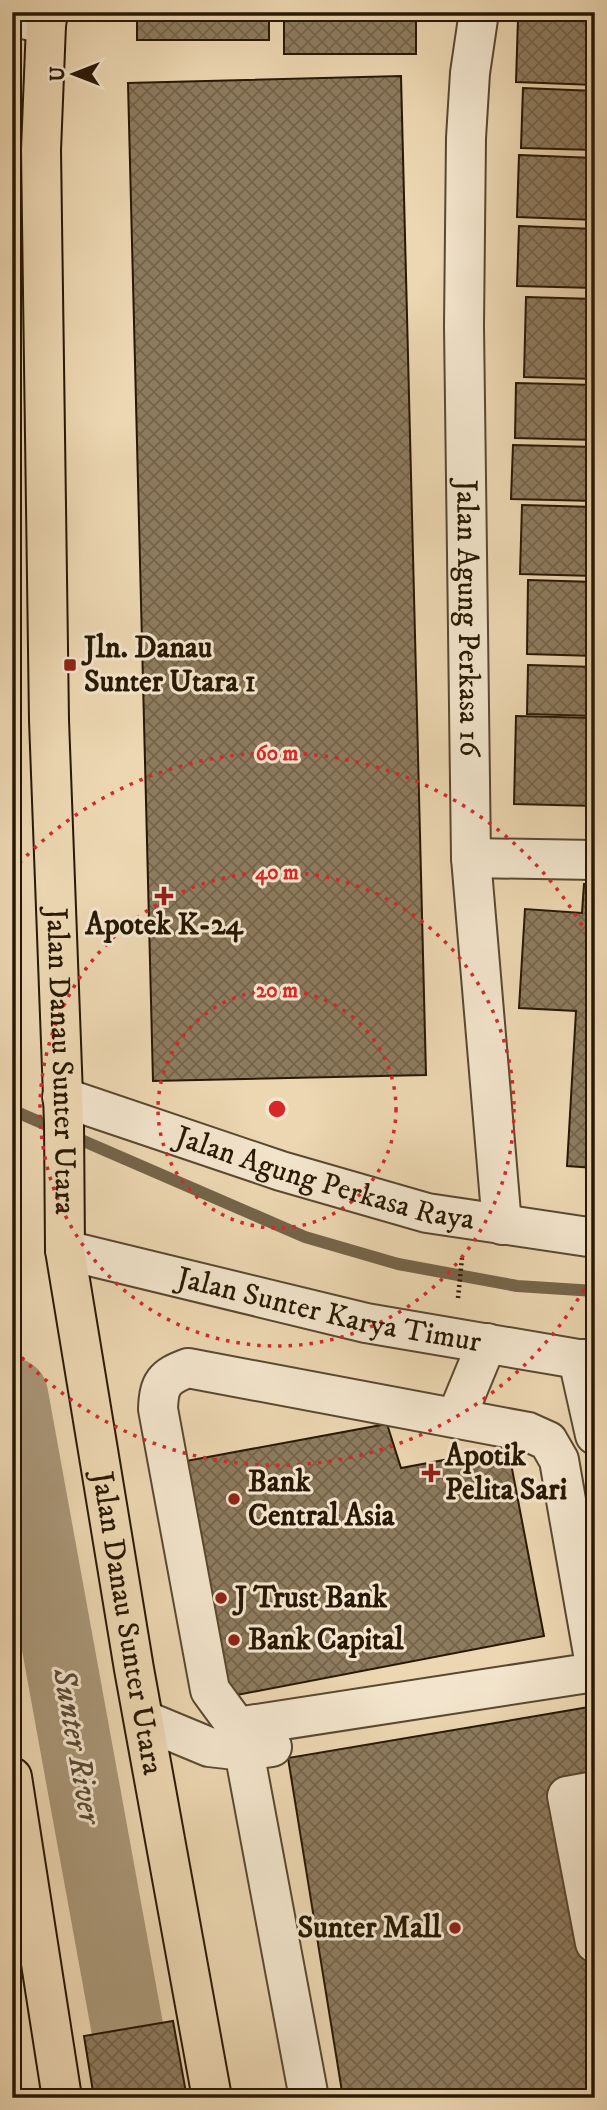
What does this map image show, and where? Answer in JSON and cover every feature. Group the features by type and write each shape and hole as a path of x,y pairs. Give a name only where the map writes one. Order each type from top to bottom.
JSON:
{"main road":[{"name":"Jalan Danau Sunter Utara","path":"30,17 41,150 49,720 65,1240 144,1720 212,2098"},
{"path":"12,1777 19,1868 62,2098"}],"street":[{"name":"Jalan Agung Perkasa 16","path":"479,12 470,73 466,138 464,326 471,858 502,1225"},
{"path":"471,858 595,860"},
{"name":"Jalan Agung Perkasa Raya","path":"63,1110 427,1213 595,1238"},
{"name":"Jalan Sunter Karya Timur","path":"65,1240 366,1322 587,1359"},
{"path":"456,1418 487,1343"},
{"path":"587,1359 595,1435"},
{"path":"309,2098 240,1739 210,1690 158,1409 158,1392 168,1376 188,1368 528,1432 548,1441 559,1460 595,1665"},
{"path":"144,1720 209,1747 595,1672"},
{"path":"240,1739 595,1696"},
{"path":"595,1791 567,1796 595,1943"}],"path":[{"path":"457,1306 464,1248"}],"building":[{"path":"137,12 269,12 269,40 137,40"},
{"path":"284,12 416,12 416,54 284,54"},
{"path":"518,19 595,21 595,85 516,82"},
{"path":"401,76 426,1075 153,1081 128,83"},
{"path":"523,88 595,91 595,150 521,148"},
{"path":"519,155 595,158 595,220 517,217"},
{"path":"519,226 595,229 595,288 517,286"},
{"path":"526,297 595,299 595,379 524,377"},
{"path":"516,383 595,385 595,440 515,438"},
{"path":"513,445 595,447 595,501 511,499"},
{"path":"522,505 595,507 595,576 520,574"},
{"path":"528,580 595,582 595,656 527,654"},
{"path":"528,665 595,667 595,716 527,714"},
{"path":"516,716 595,718 595,806 514,804"},
{"path":"584,884 595,885 595,1168 567,1166 576,1011 519,1008 525,909 582,913"},
{"path":"387,1424 401,1468 508,1448 544,1636 221,1698 186,1461"},
{"name":"Sunter Mall","path":"595,1706 595,2098 343,2098 288,1758"},
{"path":"173,2021 187,2098 94,2098 84,2036"}],"waterway":[{"path":"12,1110 305,1237 398,1264 517,1286 595,1291"},
{"name":"Sunter River","path":"12,1394 140,2098"}],"place":[{"name":"Jln. Danau Sunter Utara 1","path":"70,665"},
{"name":"Apotek K-24","path":"164,896"},
{"name":"Apotik Pelita Sari","path":"431,1473"},
{"name":"Bank Central Asia","path":"234,1499"},
{"name":"J Trust Bank","path":"221,1598"},
{"name":"Bank Capital","path":"234,1640"},
{"name":"Sunter Mall","path":"455,1928"}]}
